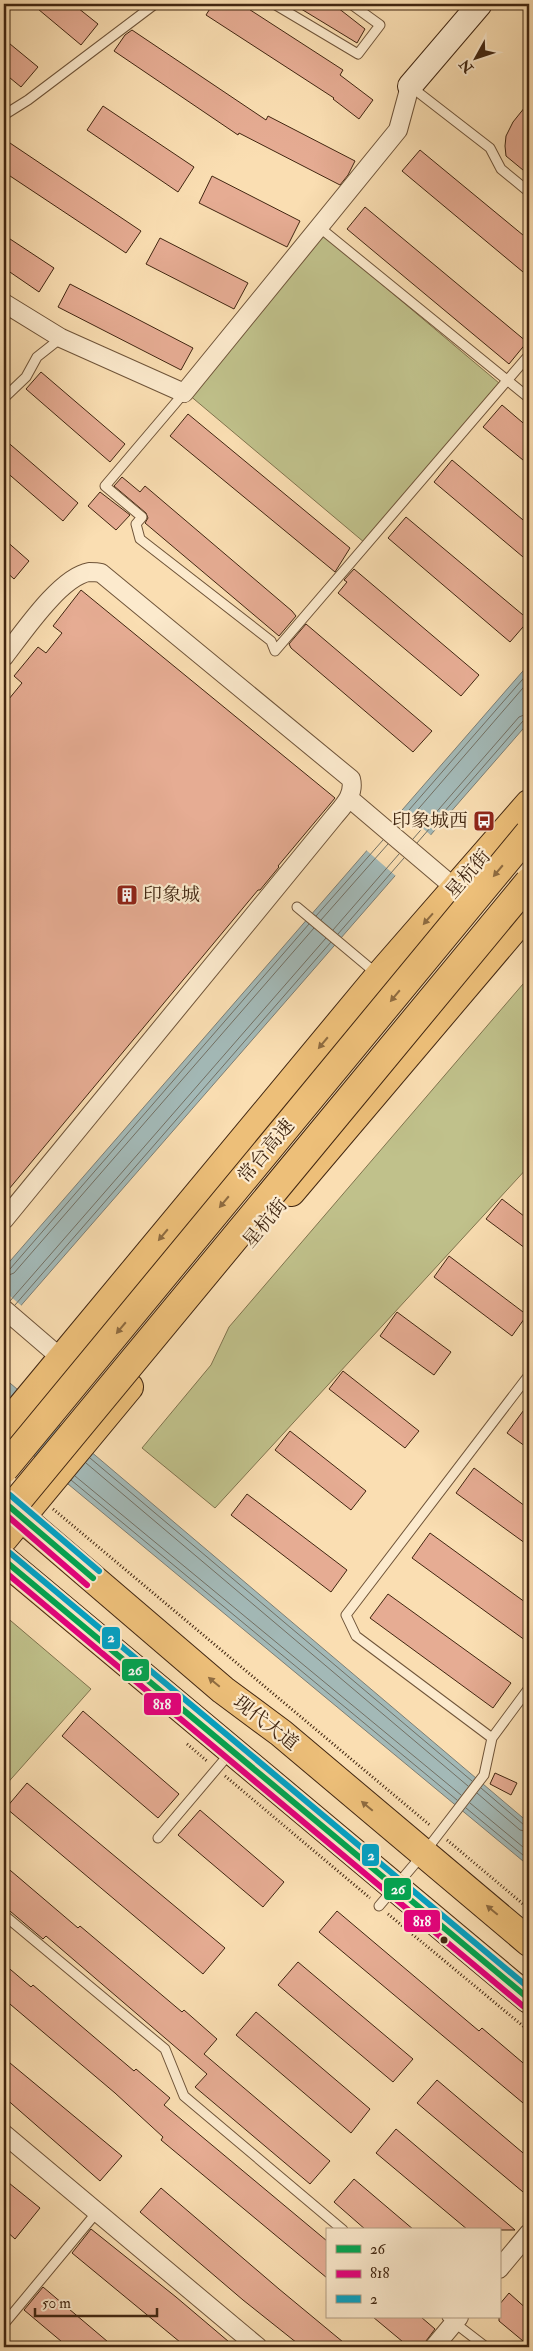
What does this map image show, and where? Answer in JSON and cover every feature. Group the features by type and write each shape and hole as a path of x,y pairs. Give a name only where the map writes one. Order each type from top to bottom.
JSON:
{"main road":[{"name":"星杭街","path":"4,1428 379,976 529,804"},
{"name":"常台高速","path":"4,1469 529,833"},
{"name":"常台高速","path":"23,1503 529,882"},
{"name":"星杭街","path":"4,1538 23,1503 86,1440 390,1072 529,911"},
{"name":"现代大道","path":"23,1503 223,1690 432,1843 529,1942"},
{"path":"4,1560 224,1760 387,1897 529,1999"}],"street":[{"path":"4,303 61,338 184,393 398,130 410,86 480,4"},
{"path":"4,657 57,593 74,579 88,572 101,573 352,779 353,788 349,798 4,1220"},
{"path":"349,798 455,888"},
{"path":"4,1309 61,1358"},
{"path":"4,2134 258,2347"},
{"path":"500,2268 529,2233"},
{"path":"434,2347 454,2319"}],"lane":[{"path":"4,115 28,100 155,4"},
{"path":"274,4 358,54 380,25 351,4"},
{"path":"410,86 490,148 501,169 529,192"},
{"path":"319,227 529,398"},
{"path":"4,398 26,377 37,357 61,338"},
{"path":"184,393 105,486 142,518 136,524 140,539 271,641 275,651 529,355"},
{"path":"297,907 379,976"},
{"path":"492,1738 356,1636 346,1615 529,1375"},
{"path":"387,1897 432,1843 484,1775 492,1738 529,1688"},
{"path":"158,1838 224,1760"},
{"path":"4,1915 165,2049 184,2096 341,2228"},
{"path":"4,2324 97,2212"},
{"path":"454,2319 486,2347"}],"path":[{"path":"23,1503 432,1843 529,1909"},
{"path":"180,1738 224,1760 387,1897 529,2031"}],"green space":[{"path":"322,234 499,383 365,543 188,394"},
{"path":"529,977 529,1166 215,1508 142,1448 211,1365 229,1327"},
{"path":"4,1615 91,1689 4,1787"}],"water":[{"path":"529,664 529,722 4,1325 4,1268"},
{"path":"4,1378 529,1823 529,1866 4,1431"}],"pier":[{"path":"400,809 433,837 397,877 365,849"},
{"path":"4,1291 23,1307 4,1327"}],"building":[{"path":"32,4 73,4 98,24 81,45"},
{"path":"213,4 241,4 343,70 340,75 373,100 359,119 334,98 206,15"},
{"path":"293,4 333,4 365,29 357,43"},
{"path":"132,30 266,120 268,116 355,161 348,175 340,185 239,133 238,135 114,51 125,35"},
{"path":"4,39 38,67 21,87 4,73"},
{"path":"529,102 529,175 506,156 505,146 506,136 513,122"},
{"path":"103,106 194,167 178,192 87,130"},
{"path":"4,139 141,231 126,253 4,172"},
{"path":"420,150 529,240 529,277 402,171"},
{"path":"212,176 300,221 287,247 199,203"},
{"path":"365,207 527,342 509,364 347,229"},
{"path":"4,235 54,268 39,292 4,268"},
{"path":"160,238 248,283 234,309 146,264"},
{"path":"70,284 193,348 181,370 58,307"},
{"path":"41,372 125,444 110,462 26,389"},
{"path":"502,405 529,428 529,465 483,427"},
{"path":"188,414 350,548 335,572 170,436"},
{"path":"4,439 78,503 63,521 4,470"},
{"path":"452,460 529,525 529,562 434,482"},
{"path":"122,477 140,492 145,486 292,611 296,616 279,636 145,523 148,518 146,513 114,486"},
{"path":"100,492 130,515 116,530 88,506"},
{"path":"406,517 529,620 510,642 388,538"},
{"path":"4,539 29,561 14,579 4,570"},
{"path":"354,569 479,675 461,696 338,593 347,582 344,580"},
{"name":"印象城","path":"81,590 335,798 4,1195 4,705 22,683 14,676 38,647 46,653 62,633 53,626"},
{"path":"306,624 432,731 413,752 291,648 289,644"},
{"path":"502,1199 529,1220 529,1251 486,1219"},
{"path":"449,1256 527,1315 512,1336 434,1277"},
{"path":"397,1312 451,1352 434,1375 380,1336"},
{"path":"343,1371 419,1431 405,1448 329,1389"},
{"path":"529,1403 529,1449 507,1433"},
{"path":"290,1431 366,1491 351,1510 275,1450"},
{"path":"474,1468 529,1509 529,1546 456,1493"},
{"path":"247,1494 347,1570 331,1592 231,1515"},
{"path":"430,1533 529,1605 529,1643 412,1558"},
{"path":"388,1594 511,1683 493,1708 370,1618"},
{"path":"83,1711 179,1794 158,1818 62,1736"},
{"path":"495,1773 517,1783 511,1795 490,1784"},
{"path":"27,1783 225,1948 203,1974 6,1808"},
{"path":"200,1810 284,1882 263,1907 178,1835"},
{"path":"4,1865 78,1928 80,1926 217,2039 204,2054 330,2161 310,2184 195,2087 207,2074 46,1936 43,1939 4,1906"},
{"path":"337,1911 479,2031 482,2028 529,2068 529,2108 319,1932"},
{"path":"298,1962 413,2059 393,2082 278,1985"},
{"path":"4,1964 31,1987 33,1985 134,2071 136,2069 170,2098 164,2105 326,2240 326,2277 161,2140 163,2137 115,2093 4,1999"},
{"path":"256,2012 370,2109 351,2133 236,2035"},
{"path":"4,2058 122,2156 100,2181 4,2097"},
{"path":"437,2080 529,2158 529,2197 417,2103"},
{"path":"396,2129 515,2230 466,2228 376,2153"},
{"path":"4,2179 40,2208 15,2239 4,2229"},
{"path":"354,2179 412,2228 364,2228 334,2202"},
{"path":"161,2188 349,2347 302,2347 243,2300 140,2212"},
{"path":"91,2229 235,2347 186,2347 72,2253"},
{"path":"43,2287 114,2347 68,2347 24,2310"},
{"path":"509,2293 529,2311 529,2346 499,2321 500,2304"},
{"path":"374,2318 422,2318 435,2329 424,2347 409,2347"}],"transit line":[{"name":"2","path":"10,1495 99,1571"},
{"name":"26","path":"4,1502 93,1578"},
{"name":"818","path":"4,1513 87,1585"},
{"name":"2","path":"10,1553 529,1988"},
{"name":"26","path":"4,1560 529,1999"},
{"name":"818","path":"4,1571 523,2006"}],"place":[{"name":"印象城西","path":"484,821"},
{"name":"印象城","path":"127,895"}]}
